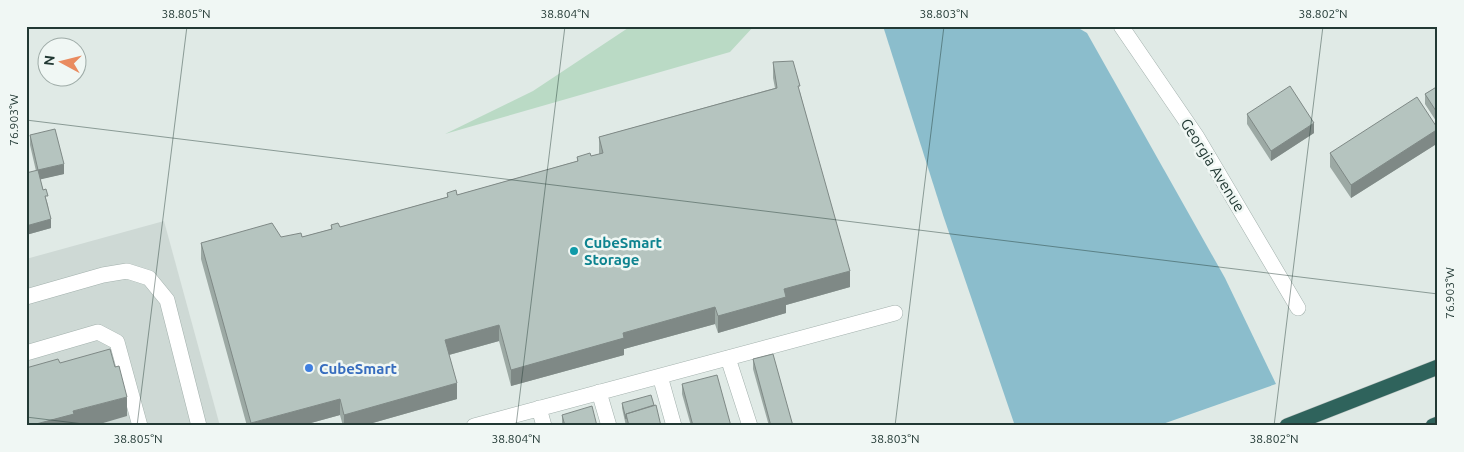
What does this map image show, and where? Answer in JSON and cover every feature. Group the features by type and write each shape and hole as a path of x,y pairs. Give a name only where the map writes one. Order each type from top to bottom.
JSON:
{"highway":[{"path":"1287,426 1438,367"},
{"path":"1433,426 1438,424"}],"street":[{"name":"Georgia Avenue","path":"1120,26 1197,138 1298,308"},
{"path":"26,297 103,275 127,271 149,278 167,300 199,426"},
{"path":"474,426 895,313"},
{"path":"26,353 98,332 117,342 140,426"},
{"path":"728,358 750,426"},
{"path":"660,376 674,426"},
{"path":"599,392 609,426"},
{"path":"539,408 544,426"}],"shaded area":[{"path":"164,221 220,426 26,426 26,259"}],"green space":[{"path":"631,26 754,26 730,52 445,134 533,91"}],"water":[{"path":"883,26 1075,26 1087,33 1225,278 1276,384 1157,426 1015,426 943,215"}],"building":[{"name":"CubeSmart Storage","path":"793,61 800,86 798,86 850,271 784,289 786,297 718,316 715,307 623,333 624,338 511,370 499,325 445,340 457,383 344,415 340,399 251,423 201,243 272,223 281,237 301,233 302,237 332,229 331,225 338,223 340,227 448,197 447,193 456,190 457,195 578,161 577,157 590,153 591,156 603,153 599,137 777,88 773,62"},
{"path":"1290,86 1314,123 1271,151 1247,114"},
{"path":"1438,86 1438,114 1425,94"},
{"path":"1417,97 1438,129 1351,185 1330,153"},
{"path":"55,129 64,164 38,170 30,135"},
{"path":"38,170 43,190 46,189 48,196 45,196 51,219 26,226 26,173"},
{"path":"110,349 115,367 119,366 127,397 73,411 74,414 37,425 26,426 26,368 58,359 60,363"},
{"path":"773,354 793,426 771,426 753,359"},
{"path":"717,375 731,426 693,426 682,384"},
{"path":"651,395 654,405 626,414 626,419 622,403"},
{"path":"656,405 661,426 629,426 626,414"},
{"path":"592,406 597,426 565,426 562,415"}],"place":[{"name":"CubeSmart Storage","path":"574,251"},
{"name":"CubeSmart","path":"309,368"}]}
